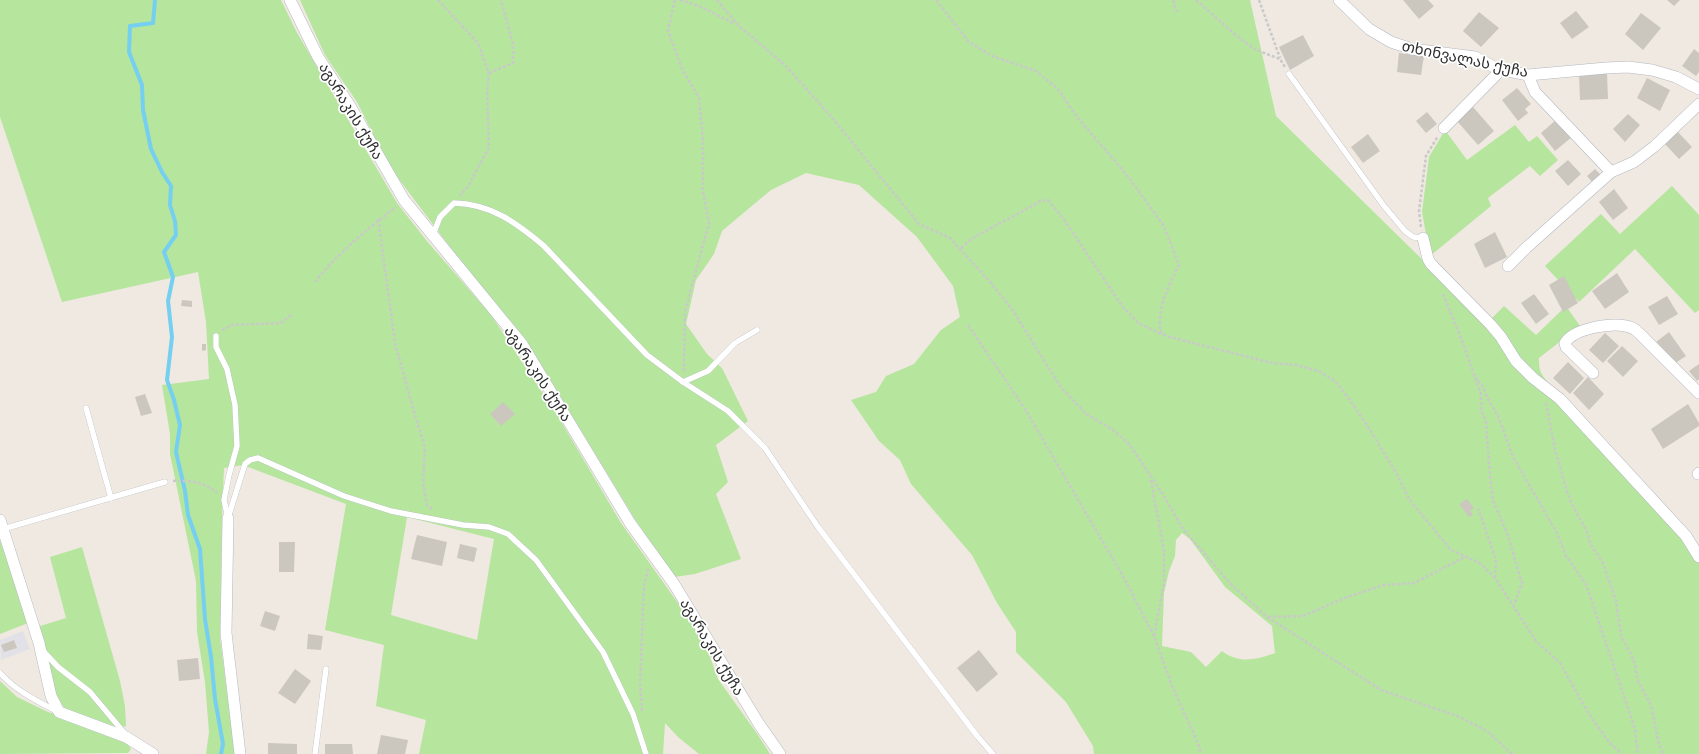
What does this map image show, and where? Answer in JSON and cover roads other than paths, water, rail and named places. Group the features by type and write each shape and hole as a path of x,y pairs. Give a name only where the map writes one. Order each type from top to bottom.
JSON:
{"street":[{"name":"აგარაკის ქუჩა","path":"290,0 318,57 350,106 404,200 522,344 630,523 674,584 759,724 780,754"},
{"name":"თხინვალას ქუჩა","path":"1339,0 1369,29 1391,42 1412,49 1475,57 1498,69 1528,74 1590,69 1628,68 1652,70 1676,77 1699,90"},
{"path":"1444,128 1496,75 1498,69"},
{"path":"1528,74 1535,92 1611,172"},
{"path":"1508,266 1611,172 1634,162 1655,146 1699,104"},
{"path":"1423,238 1428,259 1431,264 1502,337 1516,361 1560,399 1686,536 1699,557"},
{"path":"1593,373 1566,347 1565,343 1568,338 1598,326 1625,325 1640,333 1699,393"},
{"path":"228,518 226,633 240,754"},
{"path":"1,524 39,643 51,696 59,712 97,725 130,740 153,754"}],"lane":[{"path":"1289,74 1384,206 1405,231 1413,237 1423,238"},
{"path":"433,235 440,217 454,203 471,204 494,211 530,234 544,245 647,355 683,382 728,411 764,448 818,527 978,737 993,754"},
{"path":"683,382 708,371 735,343 757,330"},
{"path":"216,336 216,347 227,369 235,405 237,446 228,475 224,500 228,518"},
{"path":"86,408 111,498"},
{"path":"228,518 245,464 250,460 258,458 344,496 391,511 489,527 508,534 536,560 591,633 633,714 646,754"},
{"path":"1,524 111,498 165,482"},
{"path":"39,643 46,655 58,667 90,692 130,740"},
{"path":"315,754 326,669"},
{"path":"0,674 10,684 31,698 59,712"}],"waterway":[{"path":"155,0 153,23 130,26 129,52 142,85 143,110 151,149 162,172 171,186 170,205 175,221 176,235 164,252 173,277 168,301 172,337 167,380 180,425 176,452 185,491 188,515 200,549 205,619 211,657 215,699 223,744 221,754"}]}
